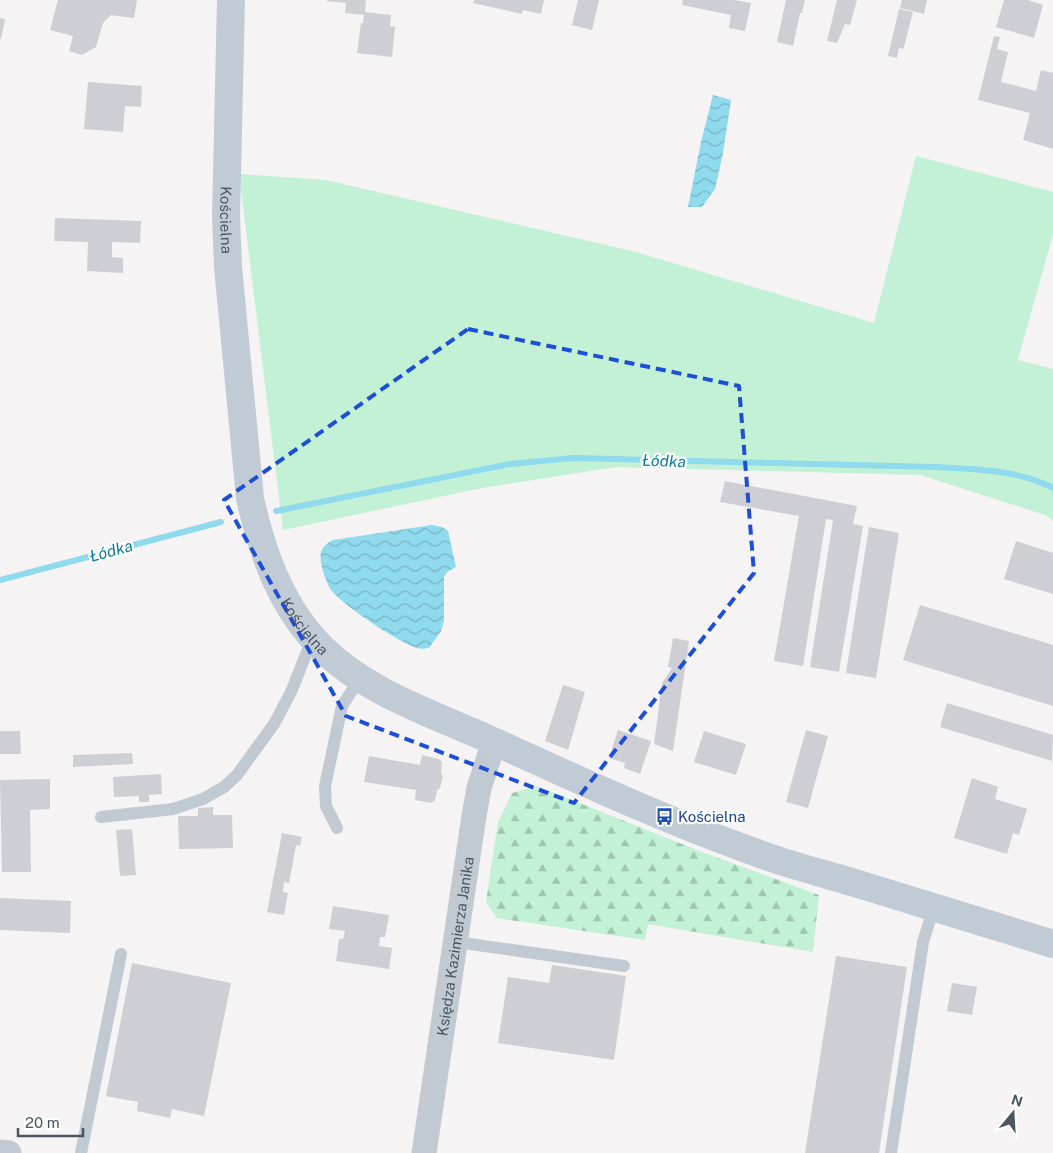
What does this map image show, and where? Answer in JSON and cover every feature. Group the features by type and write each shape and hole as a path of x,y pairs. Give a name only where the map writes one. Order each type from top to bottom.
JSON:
{"street":[{"name":"Kościelna","path":"231,0 226,216 228,267 250,498 258,534 270,570 287,602 322,648 377,689 608,793 780,860 1053,944"},
{"name":"Księdza Kazimierza Janika","path":"424,1153 479,788 494,742"},
{"path":"0,1152 9,1153"}],"lane":[{"path":"101,817 173,809 203,799 224,787 237,776 274,724 291,692 313,637"},
{"path":"337,828 326,806 325,786 342,706 360,678"},
{"path":"891,1153 923,942 934,907"},
{"path":"456,942 624,966"},
{"path":"81,1153 121,954"}],"highlighted area":[{"path":"468,329 739,386 754,573 574,803 346,716 224,500"}],"green space":[{"path":"916,156 1053,192 1053,234 1018,360 1053,369 1053,521 1045,515 920,475 616,467 482,488 283,530 239,174 326,180 636,252 874,323"},
{"path":"537,786 697,850 819,895 813,952 648,924 645,940 497,918 486,902 498,822 512,793"}],"water":[{"path":"713,95 731,100 723,153 715,189 702,207 688,207 701,142"},
{"path":"432,525 442,527 448,531 456,567 447,572 444,577 444,621 441,631 429,648 419,648 405,643 382,630 337,597 327,582 321,564 321,554 324,547 333,540"}],"building":[{"path":"58,0 137,0 134,18 111,15 103,23 96,47 82,55 69,51 73,36 50,30"},
{"path":"327,0 366,0 365,12 391,15 390,26 395,27 392,57 357,53 361,23 363,23 364,15 345,13 346,3"},
{"path":"474,0 544,0 541,14 523,10 522,14 473,3"},
{"path":"578,0 599,0 592,30 572,25"},
{"path":"683,0 734,0 751,3 745,31 729,28 731,15 682,5"},
{"path":"786,0 805,0 802,13 800,13 793,46 777,42"},
{"path":"837,0 857,0 850,25 845,24 837,43 827,41"},
{"path":"902,0 927,0 924,14 900,8"},
{"path":"1004,0 1028,0 1043,5 1034,38 996,27"},
{"path":"899,9 913,12 903,49 899,48 897,58 888,56"},
{"path":"0,18 5,19 1,39 0,39"},
{"path":"994,36 1000,37 997,49 1008,52 1001,82 1036,91 1041,70 1053,73 1053,149 1023,140 1030,113 978,100"},
{"path":"88,82 142,86 141,107 125,106 123,132 84,129"},
{"path":"55,218 141,221 140,243 112,242 112,257 123,258 123,273 87,271 88,242 54,241"},
{"path":"725,481 857,506 853,524 863,526 839,672 810,667 833,520 826,519 803,666 774,661 799,516 720,502"},
{"path":"869,527 899,533 876,678 846,673"},
{"path":"1016,541 1053,553 1053,594 1004,579"},
{"path":"920,605 1053,645 1053,706 903,660"},
{"path":"673,638 689,641 673,751 654,744 662,683 672,668 668,667"},
{"path":"563,685 585,692 568,750 545,741"},
{"path":"947,703 1053,735 1052,761 940,727"},
{"path":"618,730 651,741 640,774 624,768 625,763 609,758"},
{"path":"806,730 828,736 808,808 786,802"},
{"path":"0,731 20,731 21,754 0,754"},
{"path":"704,731 746,744 736,775 694,762"},
{"path":"132,753 133,764 73,767 73,755"},
{"path":"422,755 439,759 442,762 441,773 443,776 440,788 437,790 435,800 431,803 415,800 416,790 364,782 369,756 420,765"},
{"path":"161,774 162,794 149,795 149,802 139,802 139,796 114,797 113,777"},
{"path":"972,778 998,787 995,799 1027,809 1019,835 1013,833 1007,854 954,838"},
{"path":"50,779 50,809 30,810 31,872 2,872 0,780"},
{"path":"213,807 213,815 232,815 233,848 179,849 178,816 198,816 198,808"},
{"path":"132,829 136,875 120,876 116,830"},
{"path":"282,833 302,837 300,846 296,845 289,883 284,882 283,892 288,893 284,915 267,912"},
{"path":"0,898 71,901 70,933 0,930"},
{"path":"333,906 389,915 385,937 380,937 379,946 392,948 389,969 336,961 339,939 343,939 345,931 329,929"},
{"path":"836,956 907,967 879,1153 805,1153"},
{"path":"132,963 231,983 204,1116 172,1109 170,1118 137,1111 138,1102 106,1096"},
{"path":"552,965 626,976 614,1060 498,1043 508,977 549,983"},
{"path":"952,983 977,987 972,1015 947,1011"}],"waterway":[{"name":"Łódka","path":"276,511 510,464 573,458 937,467 1011,474 1026,477 1053,488"},
{"name":"Łódka","path":"0,580 221,522"}],"place":[{"name":"Kościelna","path":"664,816"}]}
